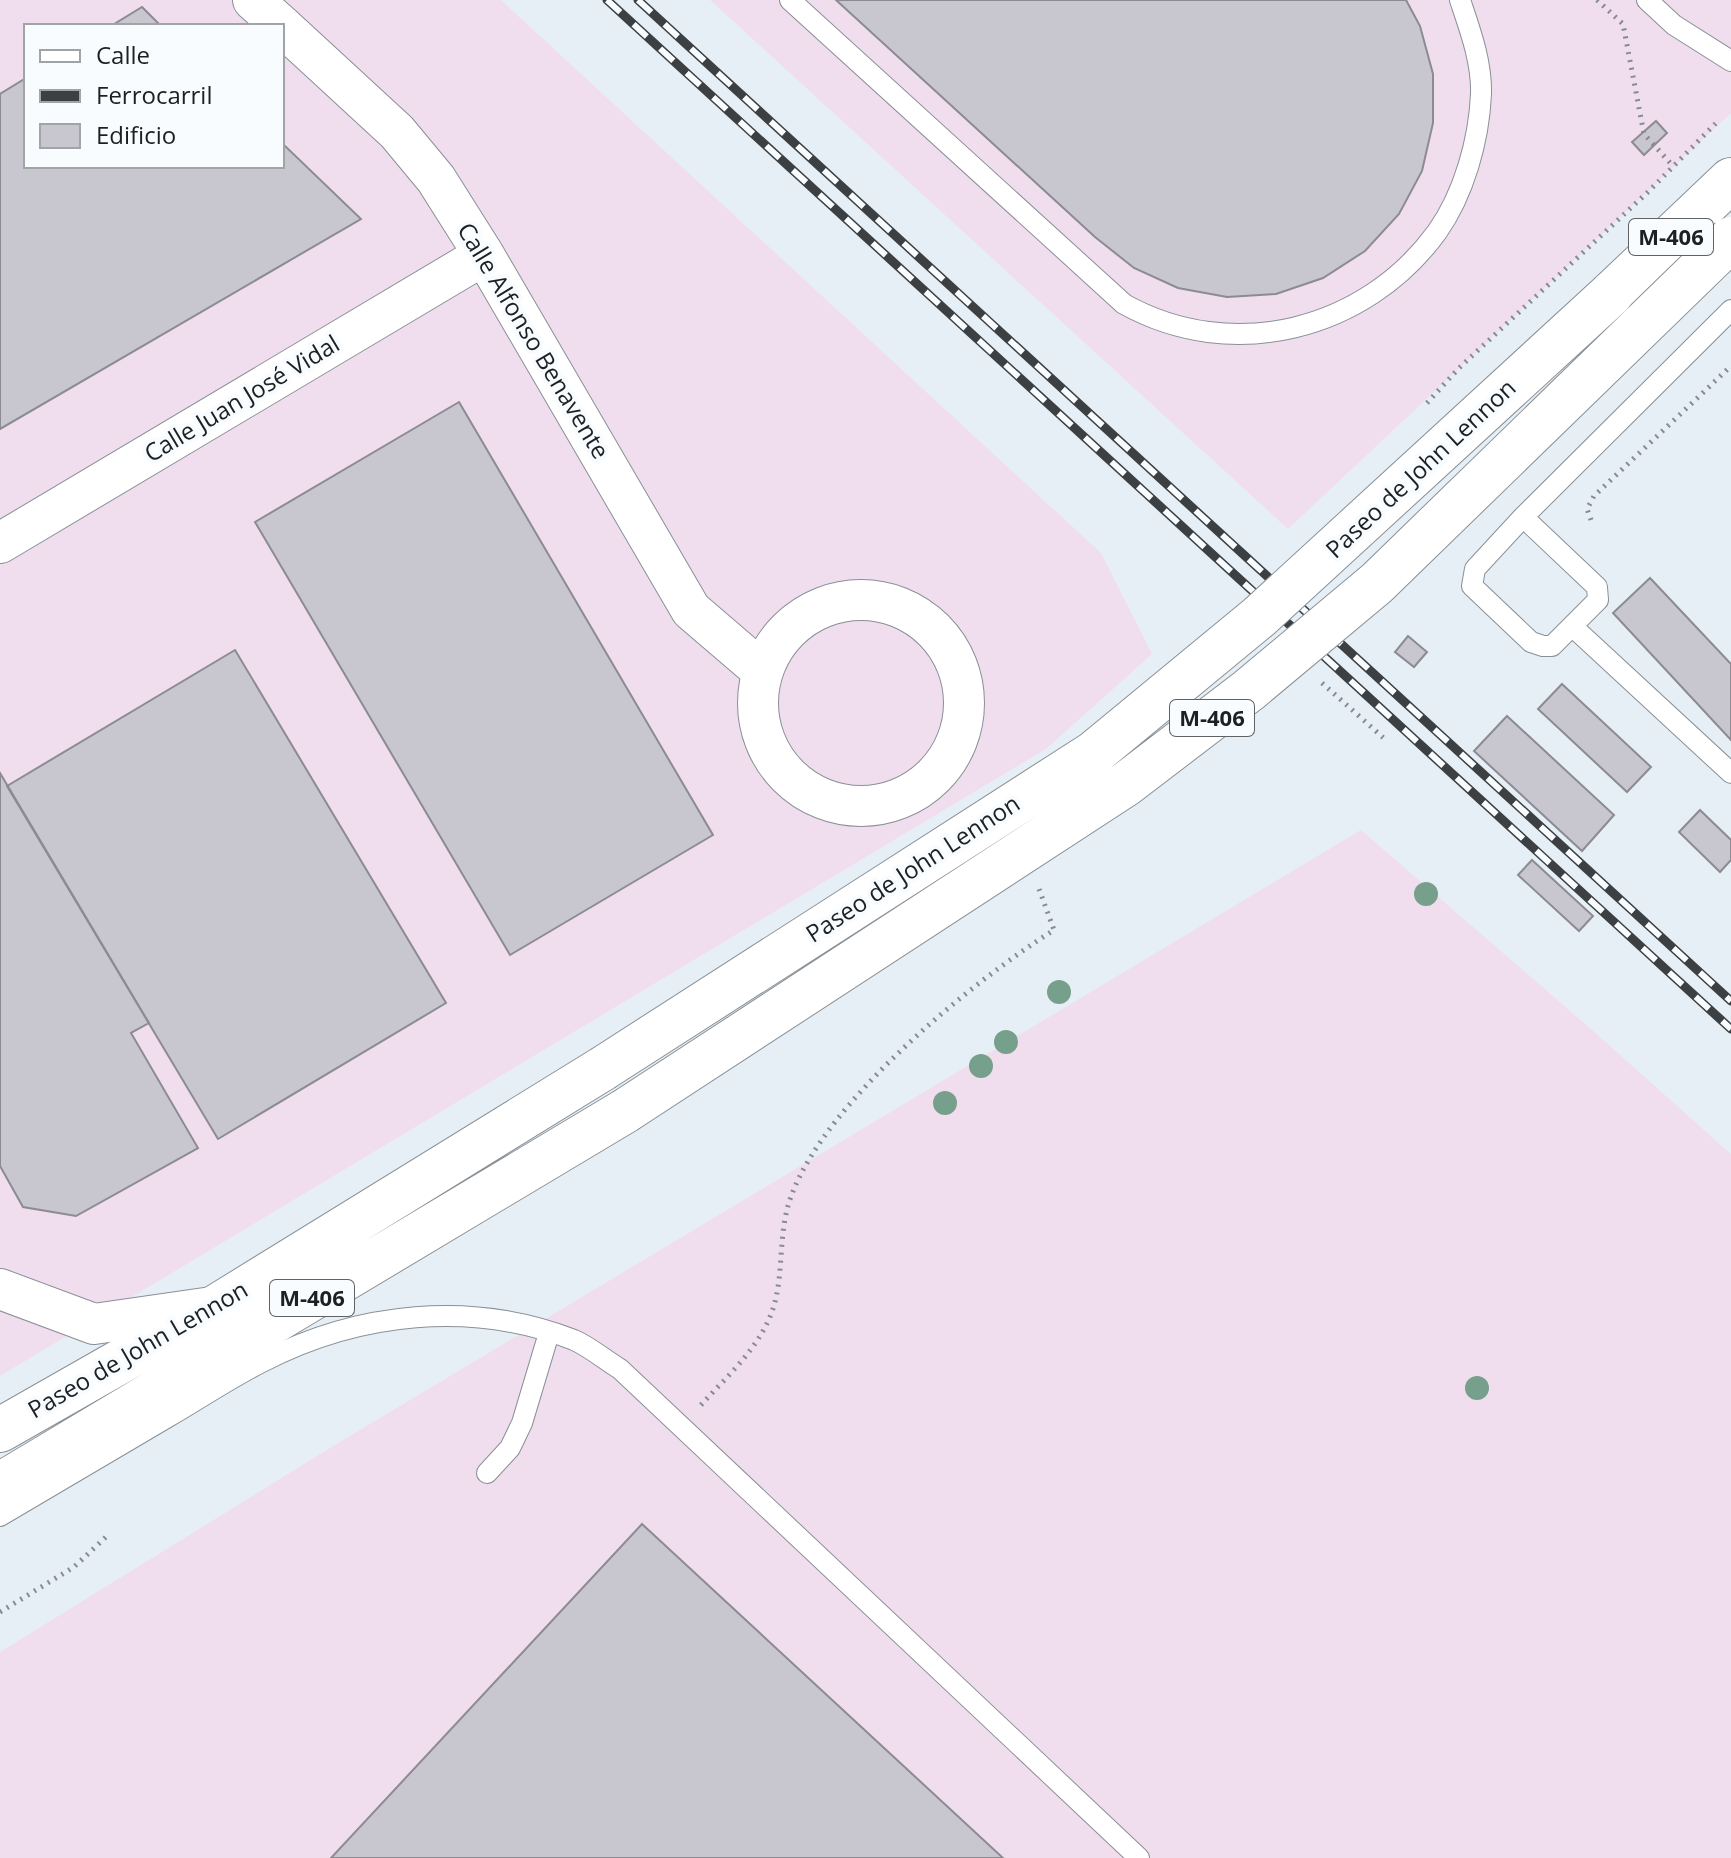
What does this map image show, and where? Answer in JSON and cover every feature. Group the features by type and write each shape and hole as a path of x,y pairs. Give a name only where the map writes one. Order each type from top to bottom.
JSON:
{"highway":[{"name":"Paseo de John Lennon","path":"0,1430 216,1307 602,1069 1094,753 1259,617 1731,180"},
{"name":"Paseo de John Lennon","path":"0,1485 625,1111 1126,784 1249,690 1377,583 1731,239"}],"street":[{"name":"Calle Alfonso Benavente","path":"253,0 280,24"},
{"name":"Calle Alfonso Benavente","path":"284,28 397,132 436,179 484,255 691,610 761,670"},
{"name":"Calle Juan José Vidal","path":"0,543 484,255"},
{"path":"865,598 898,605 927,621 949,646 962,677 965,710 957,743 938,773 910,794 876,806 845,805 808,793 781,770 763,740 756,705 761,670 772,649 801,617 821,607 865,598"},
{"path":"0,1289 94,1324 216,1307"}],"lane":[{"path":"790,0 1124,304 1153,320 1181,329 1236,334 1266,334 1305,327 1345,310 1385,284 1415,257 1438,230 1455,199 1467,167 1476,135 1481,92 1475,45 1460,0"},
{"path":"1647,0 1674,25 1731,61"},
{"path":"1523,517 1597,587 1598,600 1552,646 1536,645 1472,586 1475,569 1523,517 1731,310"},
{"path":"1573,627 1731,773"},
{"path":"0,1516 263,1361 316,1338 391,1319 467,1316 508,1322 576,1341 620,1369 1139,1858"},
{"path":"487,1473 510,1448 522,1423 549,1333"}],"path":[{"path":"1597,0 1623,24 1644,134 1673,166"},
{"path":"1591,520 1587,509 1594,496 1731,366"},
{"path":"1331,690 1387,741"},
{"path":"694,1412 755,1345 766,1326 774,1304 787,1210 810,1156 884,1068 1021,951 1054,930 1038,887 1049,879"},
{"path":"0,1612 74,1567 108,1535"}],"shaded area":[{"path":"0,0 501,0 1101,553 1152,654 1046,749 0,1376"},
{"path":"710,0 1731,0 1731,113 1288,529"},
{"path":"1361,830 1731,1154 1731,1858 0,1858 0,1652 338,1443"}],"building":[{"path":"836,0 1406,0 1420,26 1433,74 1433,123 1422,171 1399,214 1365,251 1323,278 1276,294 1227,297 1178,288 1134,268 1095,237"},
{"path":"142,7 159,24 114,24"},
{"path":"24,79 24,168 284,168 284,145 361,219 0,429 0,94"},
{"path":"1656,121 1667,133 1644,155 1632,142"},
{"path":"459,402 713,835 510,955 255,522"},
{"path":"1650,578 1731,664 1731,740 1613,613"},
{"path":"1408,636 1427,652 1414,667 1395,652"},
{"path":"235,650 446,1003 218,1139 7,786"},
{"path":"1562,684 1651,767 1627,792 1538,709"},
{"path":"1507,716 1614,815 1582,851 1474,751"},
{"path":"0,773 149,1023 131,1033 198,1148 76,1216 23,1207 0,1166"},
{"path":"1700,810 1731,840 1731,860 1720,872 1679,832"},
{"path":"1532,860 1593,916 1579,931 1518,875"},
{"path":"642,1524 1003,1858 331,1858"}],"railway":[{"path":"607,0 1731,1029"},
{"path":"638,0 1731,1001"}]}
